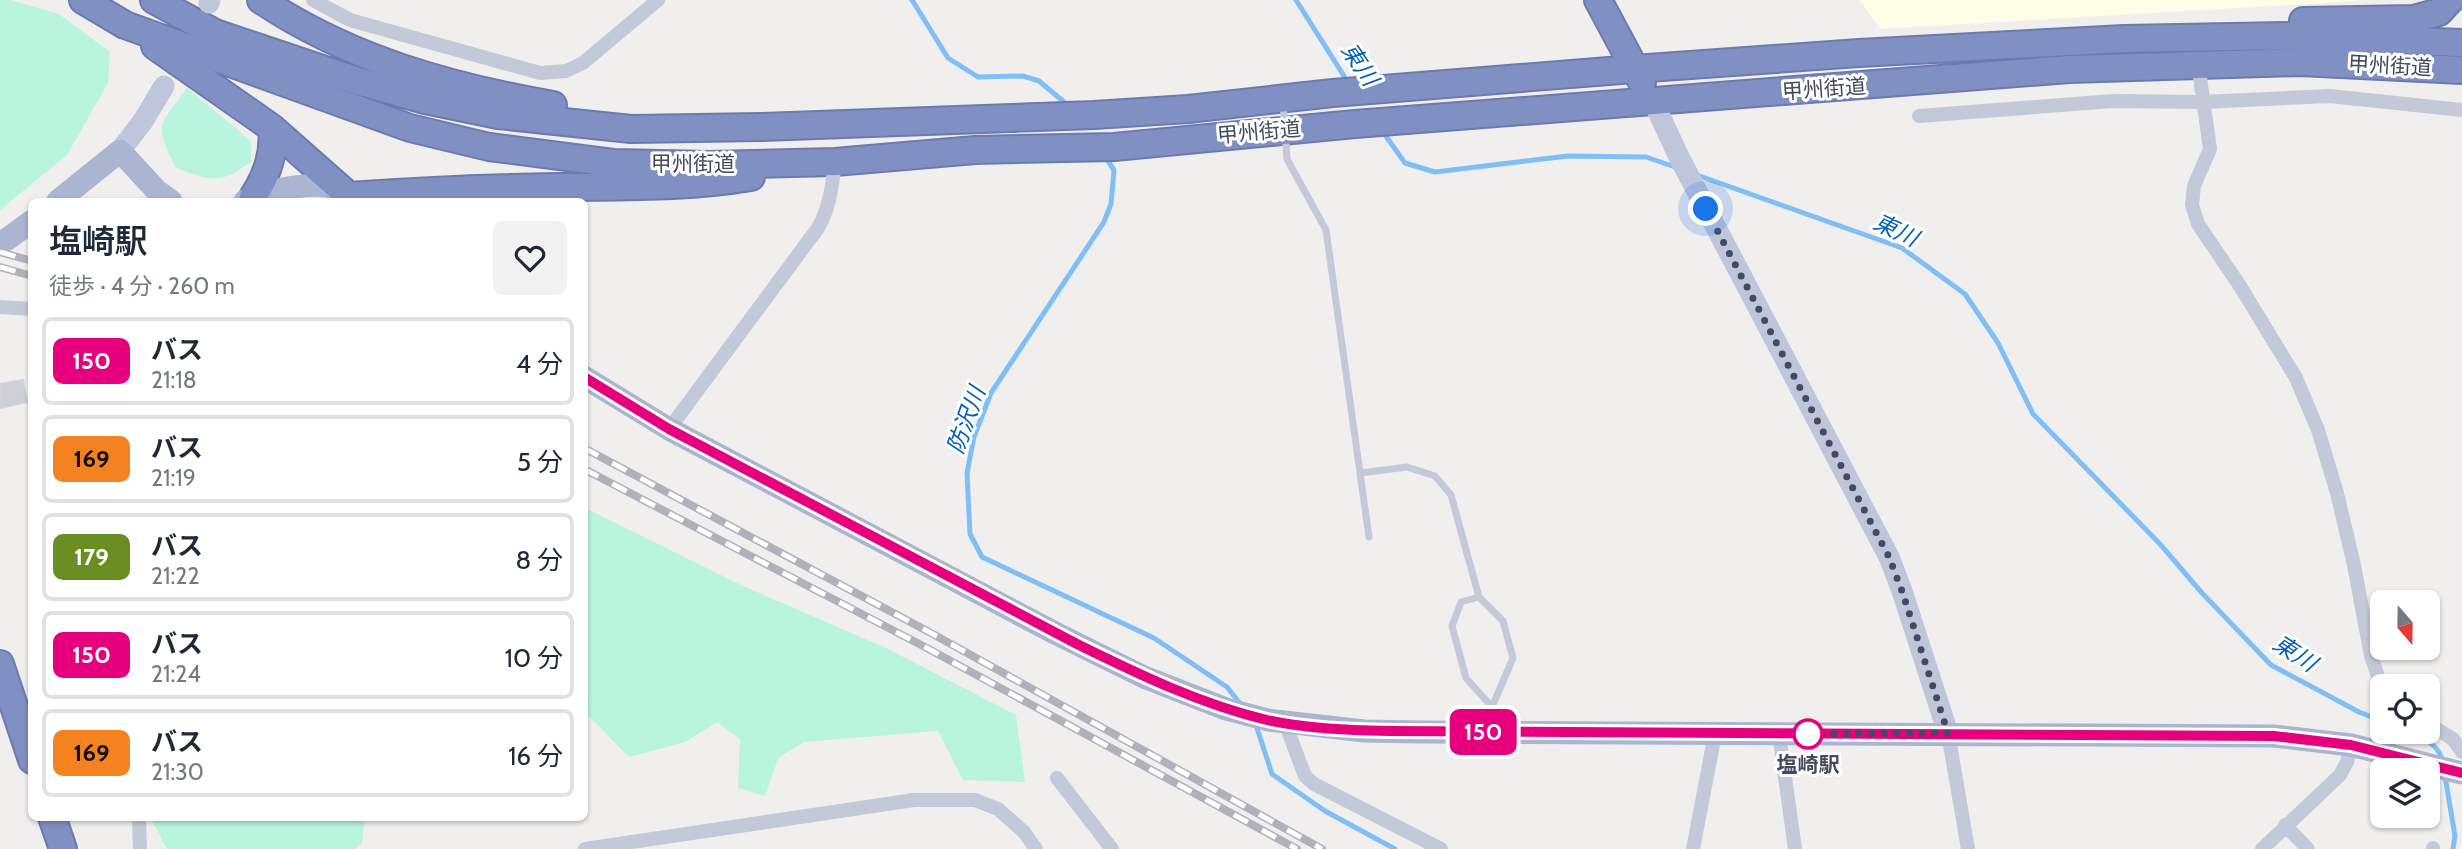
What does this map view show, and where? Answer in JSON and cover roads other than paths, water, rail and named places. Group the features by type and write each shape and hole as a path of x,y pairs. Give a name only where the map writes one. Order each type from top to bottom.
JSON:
{"highway":[{"name":"甲州街道","path":"83,0 125,25 410,128 489,147 613,163 835,162 975,150 1114,147 1355,124 2069,69 2300,62 2462,70"},
{"name":"甲州街道","path":"154,0 215,33 425,100 498,115 631,129 1094,116 1333,93 1634,69 1873,52 2124,39 2285,36 2462,43"},
{"path":"261,0 318,34 368,57 436,80 512,98 627,113 872,114 930,122"},
{"path":"1598,0 1653,101"},
{"path":"2124,39 2195,25 2414,19 2439,12 2449,0"},
{"path":"125,25 272,128 352,198 710,184 835,162"},
{"path":"250,198 265,178 273,141 272,128"},
{"path":"0,664 28,748"},
{"path":"46,821 52,849"},
{"path":"53,821 63,849"}],"main road":[{"path":"62,198 120,151 167,198"},
{"path":"253,198 307,185 329,186 352,198"},
{"path":"6,240 28,224"},
{"path":"590,382 669,429 1077,644 1144,677 1226,709 1276,722 1364,731 2274,736 2351,745 2431,766 2461,766"}],"street":[{"path":"313,0 350,20 540,73 566,71 583,63 658,0"},
{"path":"2198,63 2210,149 2194,186 2192,205 2198,224 2240,286 2296,378 2318,430 2337,493 2371,656 2377,674"},
{"path":"120,151 144,121 164,86"},
{"path":"1919,116 2113,101 2203,102 2330,96 2462,110"},
{"path":"1653,101 1679,158 1889,557 1948,733 1968,849"},
{"path":"669,429 818,228 829,205 835,162"},
{"path":"0,307 28,309"},
{"path":"1276,722 1305,776 1314,784 1441,849"},
{"path":"2440,730 2453,738 2461,766"},
{"path":"1693,849 1715,734"},
{"path":"1779,734 1795,849"},
{"path":"2262,849 2340,775 2351,745"},
{"path":"1057,778 1112,849"},
{"path":"585,849 914,800 975,800 998,809 1024,832 1036,849"},
{"path":"139,821 140,849"},
{"path":"2285,825 2308,849"}],"lane":[{"path":"1283,99 1287,159 1326,230 1369,537"},
{"path":"1360,473 1406,467 1435,475 1451,495 1479,597 1503,621 1513,658 1492,708"},
{"path":"1479,597 1461,602 1452,626 1466,678 1492,708 1501,732"}],"waterway":[{"name":"防沢川","path":"912,0 948,58 978,77 1023,76 1039,81 1070,107"},
{"name":"東川","path":"1296,0 1349,84"},
{"name":"東川","path":"1383,132 1405,163 1435,172 1568,156 1646,157 1678,168"},
{"name":"防沢川","path":"1104,155 1114,170 1111,204 1104,222 991,393 974,437 967,473 970,534 982,557 1154,638 1227,687 1242,706"},
{"name":"東川","path":"1694,174 1902,248 1965,294 1998,343 2033,414 2160,544 2202,593 2271,665 2370,716"},
{"name":"防沢川","path":"1256,725 1272,774 1325,811 1395,849"},
{"name":"東川","path":"2431,744 2439,752 2443,763"},
{"name":"東川","path":"2445,776 2455,836 2453,849"}],"railway":[{"path":"0,252 28,260"},
{"path":"0,267 28,275"},
{"path":"588,450 931,633 1322,849"},
{"path":"588,471 925,647 1297,849"}],"place":[{"name":"塩崎駅","path":"1808,734"}]}
